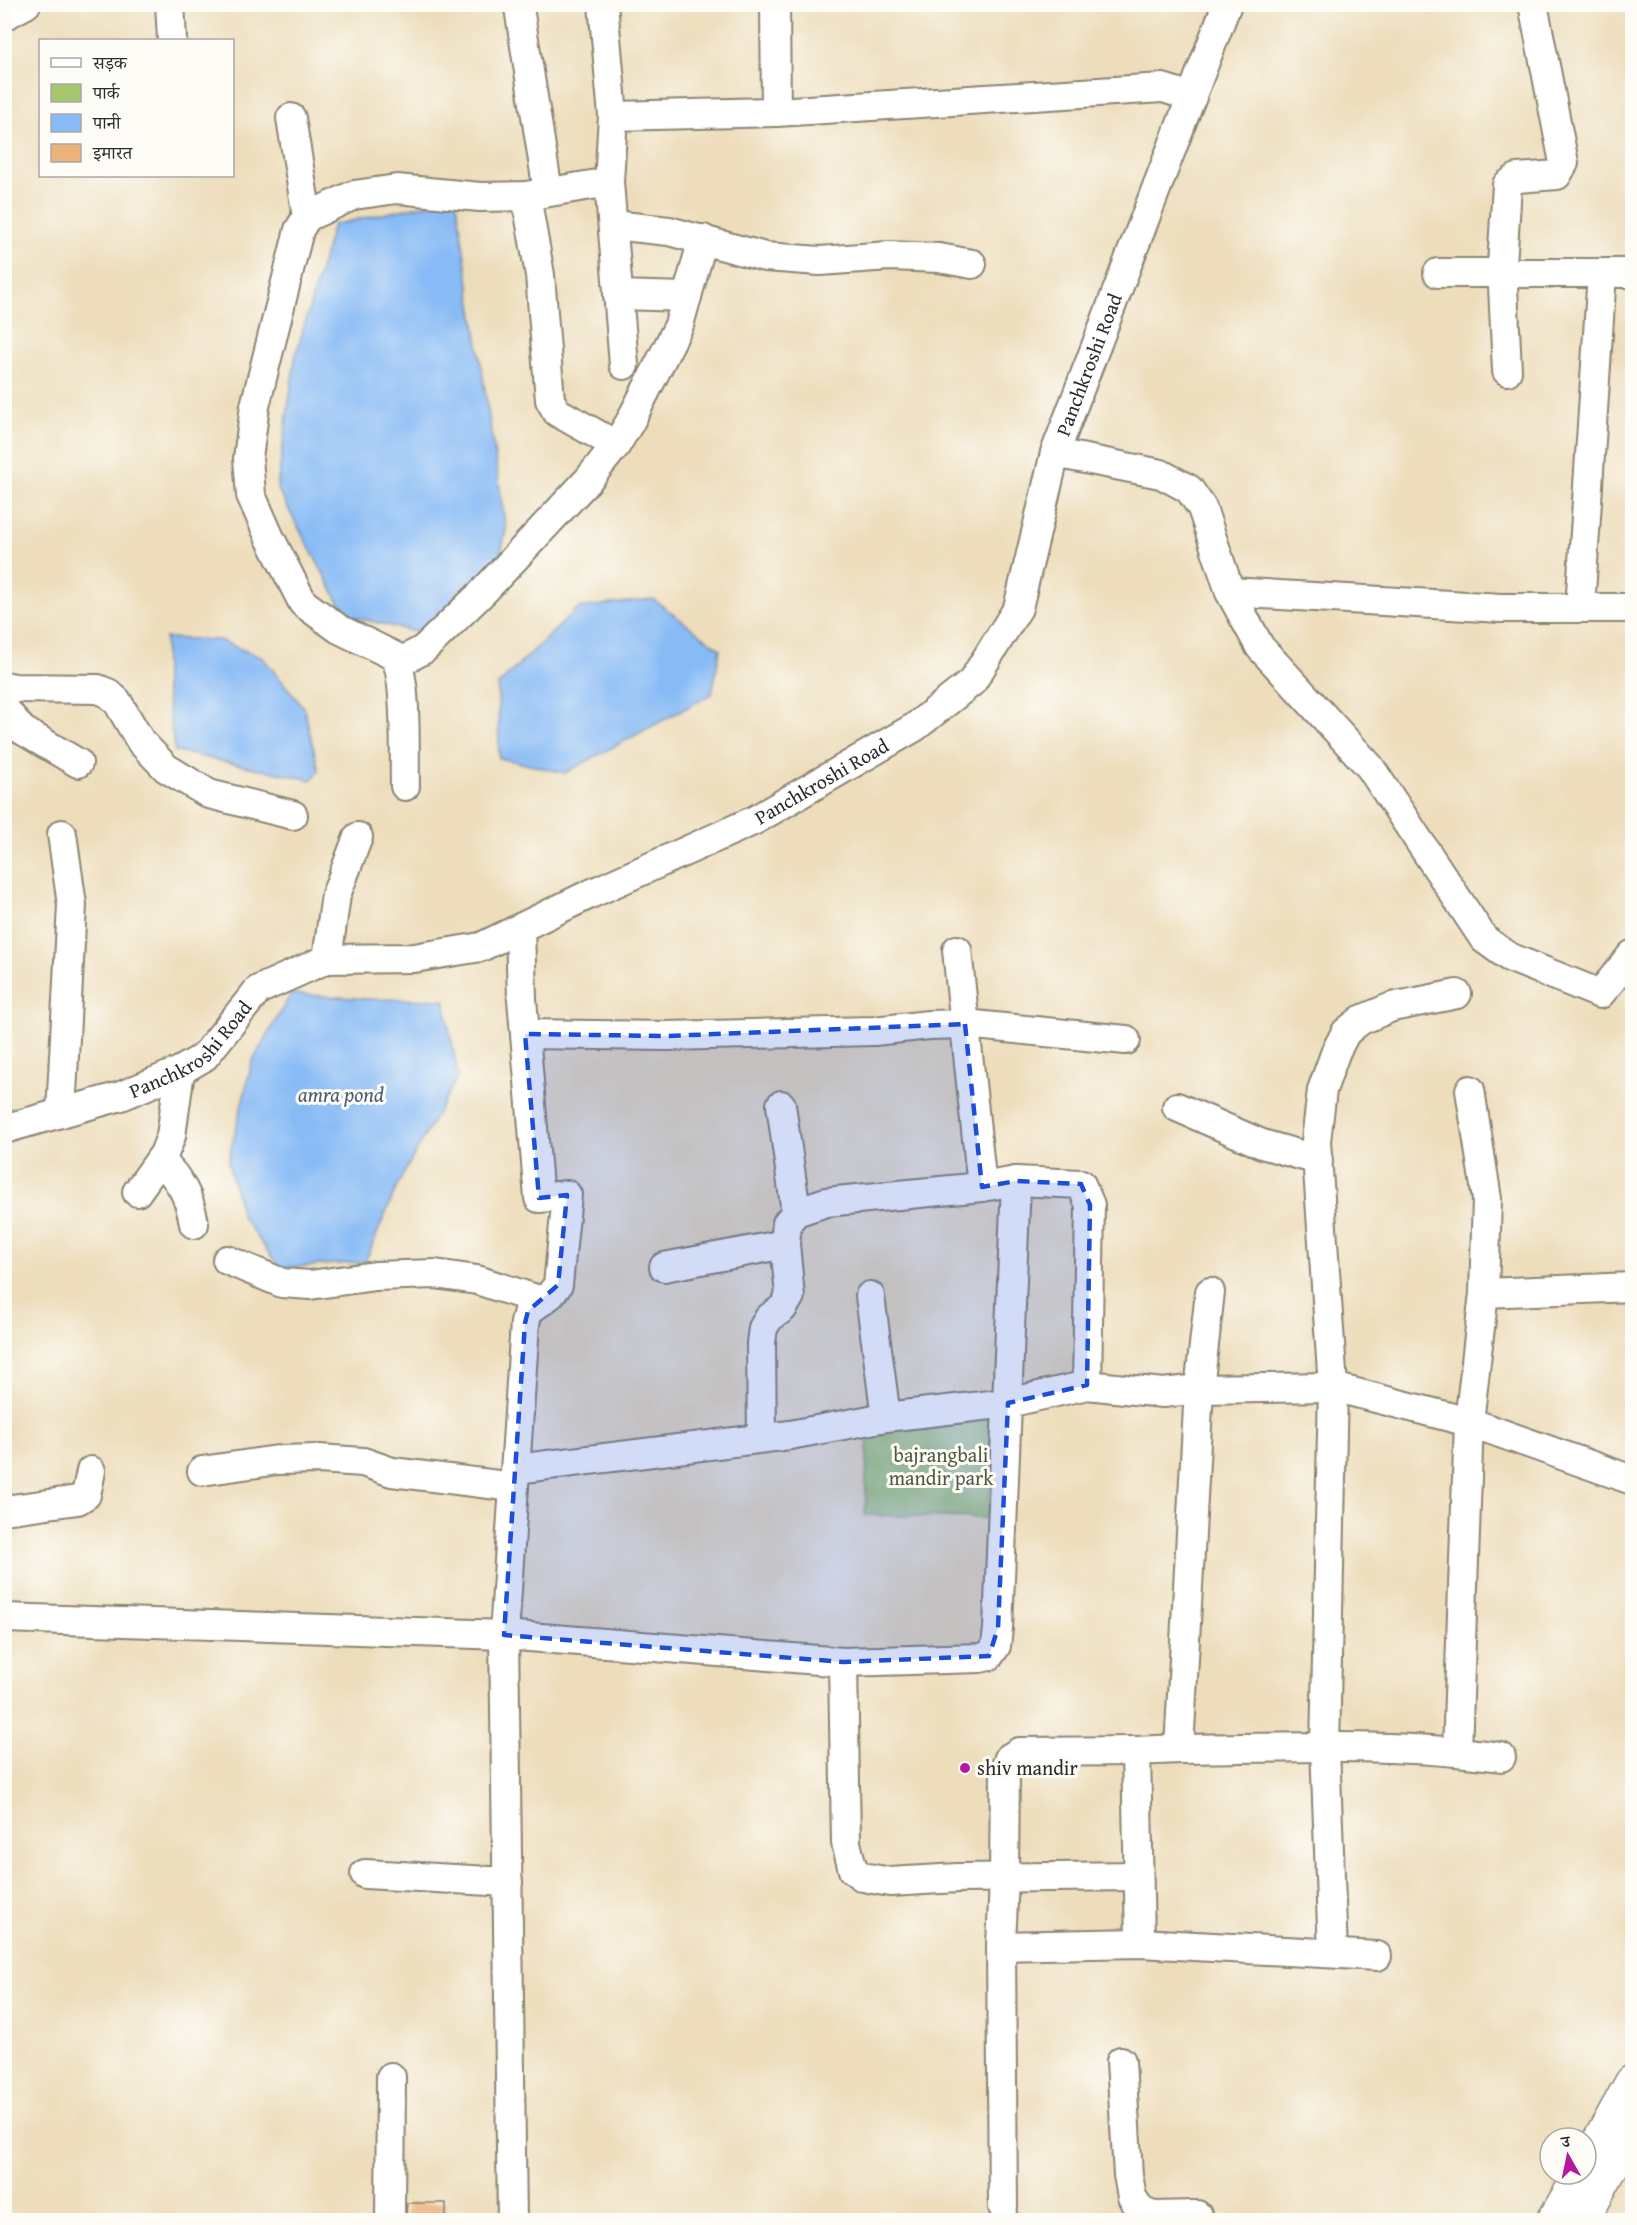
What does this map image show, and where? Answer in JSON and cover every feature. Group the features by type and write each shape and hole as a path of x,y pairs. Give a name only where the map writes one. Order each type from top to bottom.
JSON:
{"main road":[{"path":"1598,2143 1632,2082"},
{"path":"1582,2220 1632,2129"},
{"path":"1554,2220 1574,2186"}],"street":[{"path":"4,16 26,4"},
{"path":"170,4 172,39"},
{"path":"603,4 613,116 609,182 624,365"},
{"path":"775,4 776,112"},
{"name":"Panchkroshi Road","path":"4,1129 121,1096 180,1071 204,1057 258,990 327,959 414,958 481,947 588,895 755,820 915,727 972,682 1018,608 1055,453 1227,4"},
{"path":"1507,371 1502,273 1507,184 1517,178 1557,175 1564,163 1533,4"},
{"path":"515,6 537,194 540,275 550,400 557,412 616,445"},
{"path":"613,116 776,112 1163,88 1192,97"},
{"path":"291,118 307,217"},
{"path":"405,786 403,682 399,663 394,656 339,629 303,603 251,495 248,458 255,406 299,230 307,217 354,195 397,189 480,197 537,194 609,182"},
{"path":"613,225 669,231 765,257 820,261 889,256 939,258 972,264"},
{"path":"399,663 424,649 482,593 588,480 616,445 679,325 703,239"},
{"path":"1438,273 1632,273"},
{"path":"1581,608 1602,273"},
{"path":"618,296 687,297"},
{"path":"1055,453 1161,474 1189,489 1202,508 1230,592 1260,647 1370,767 1484,939 1509,957 1600,994 1632,955"},
{"path":"1230,592 1501,608 1632,608"},
{"path":"4,686 98,689 108,693 117,701 141,742 165,768 209,794 293,815"},
{"path":"4,708 22,730 78,763"},
{"path":"61,1113 72,905 62,834"},
{"path":"327,959 336,895 358,837"},
{"path":"512,2220 504,1635 525,1323 528,1311 558,1285 567,1195 539,1198 522,999 520,928"},
{"path":"957,950 982,1187"},
{"path":"1333,1953 1325,1748 1333,1387 1317,1141 1322,1090 1336,1051 1346,1032 1360,1020 1392,1007 1457,994"},
{"path":"525,1034 667,1036 874,1031 965,1024 1126,1040"},
{"path":"137,1192 160,1160 171,1136 180,1071"},
{"path":"1457,1751 1469,1422 1484,1293 1487,1199 1470,1090"},
{"path":"782,1105 796,1212"},
{"path":"1177,1107 1262,1144 1318,1160"},
{"path":"160,1160 176,1175 183,1187 192,1209 194,1224"},
{"path":"4,1618 504,1635 843,1662 989,1656 996,1646 1016,1181"},
{"path":"762,1438 761,1343 763,1328 769,1318 783,1308 790,1296 785,1244 787,1223 796,1212 826,1202 982,1187 1016,1181 1081,1184 1090,1205 1087,1385"},
{"path":"664,1267 785,1244"},
{"path":"226,1260 282,1282 310,1285 375,1276 435,1274 477,1280 542,1301"},
{"path":"1484,1293 1632,1287"},
{"path":"1179,1749 1199,1389 1210,1292"},
{"path":"870,1296 886,1417"},
{"path":"202,1471 278,1460 319,1459 363,1462 392,1472 515,1478 886,1417 1008,1403 1087,1385 1163,1393 1199,1389 1333,1387 1469,1422 1632,1480"},
{"path":"4,1510 78,1500 86,1495 91,1471"},
{"path":"843,1662 846,1843 853,1870 863,1877 890,1882 1138,1876"},
{"path":"1003,2207 1001,1946 1005,1769 1009,1758 1019,1752 1325,1748 1457,1751 1501,1757"},
{"path":"1136,1751 1140,1943"},
{"path":"365,1874 508,1882"},
{"path":"1001,1946 1140,1943 1377,1956"},
{"path":"1120,2061 1128,2175 1132,2197 1141,2211 1153,2218 1197,2215"},
{"path":"390,2220 391,2078"}],"highlighted area":[{"path":"965,1024 982,1187 1016,1181 1081,1184 1090,1205 1087,1385 1008,1403 998,1628 989,1656 843,1662 504,1635 525,1323 528,1311 558,1285 567,1195 539,1198 525,1034 667,1036"}],"green space":[{"name":"bajrangbali mandir park","path":"991,1409 991,1518 865,1515 868,1427"}],"water":[{"path":"456,198 506,530 497,570 428,635 346,615 277,488 295,358 333,225"},
{"path":"653,599 720,649 712,694 565,773 499,758 498,685 578,608"},
{"path":"165,638 219,640 263,658 304,708 319,771 311,780 175,751 165,686"},
{"name":"amra pond","path":"291,994 370,999 444,1000 458,1076 398,1184 365,1262 280,1268 242,1217 228,1162 252,1062"}],"building":[{"path":"407,2203 446,2203 446,2220 406,2220"}],"place":[{"name":"shiv mandir","path":"965,1768"}]}
